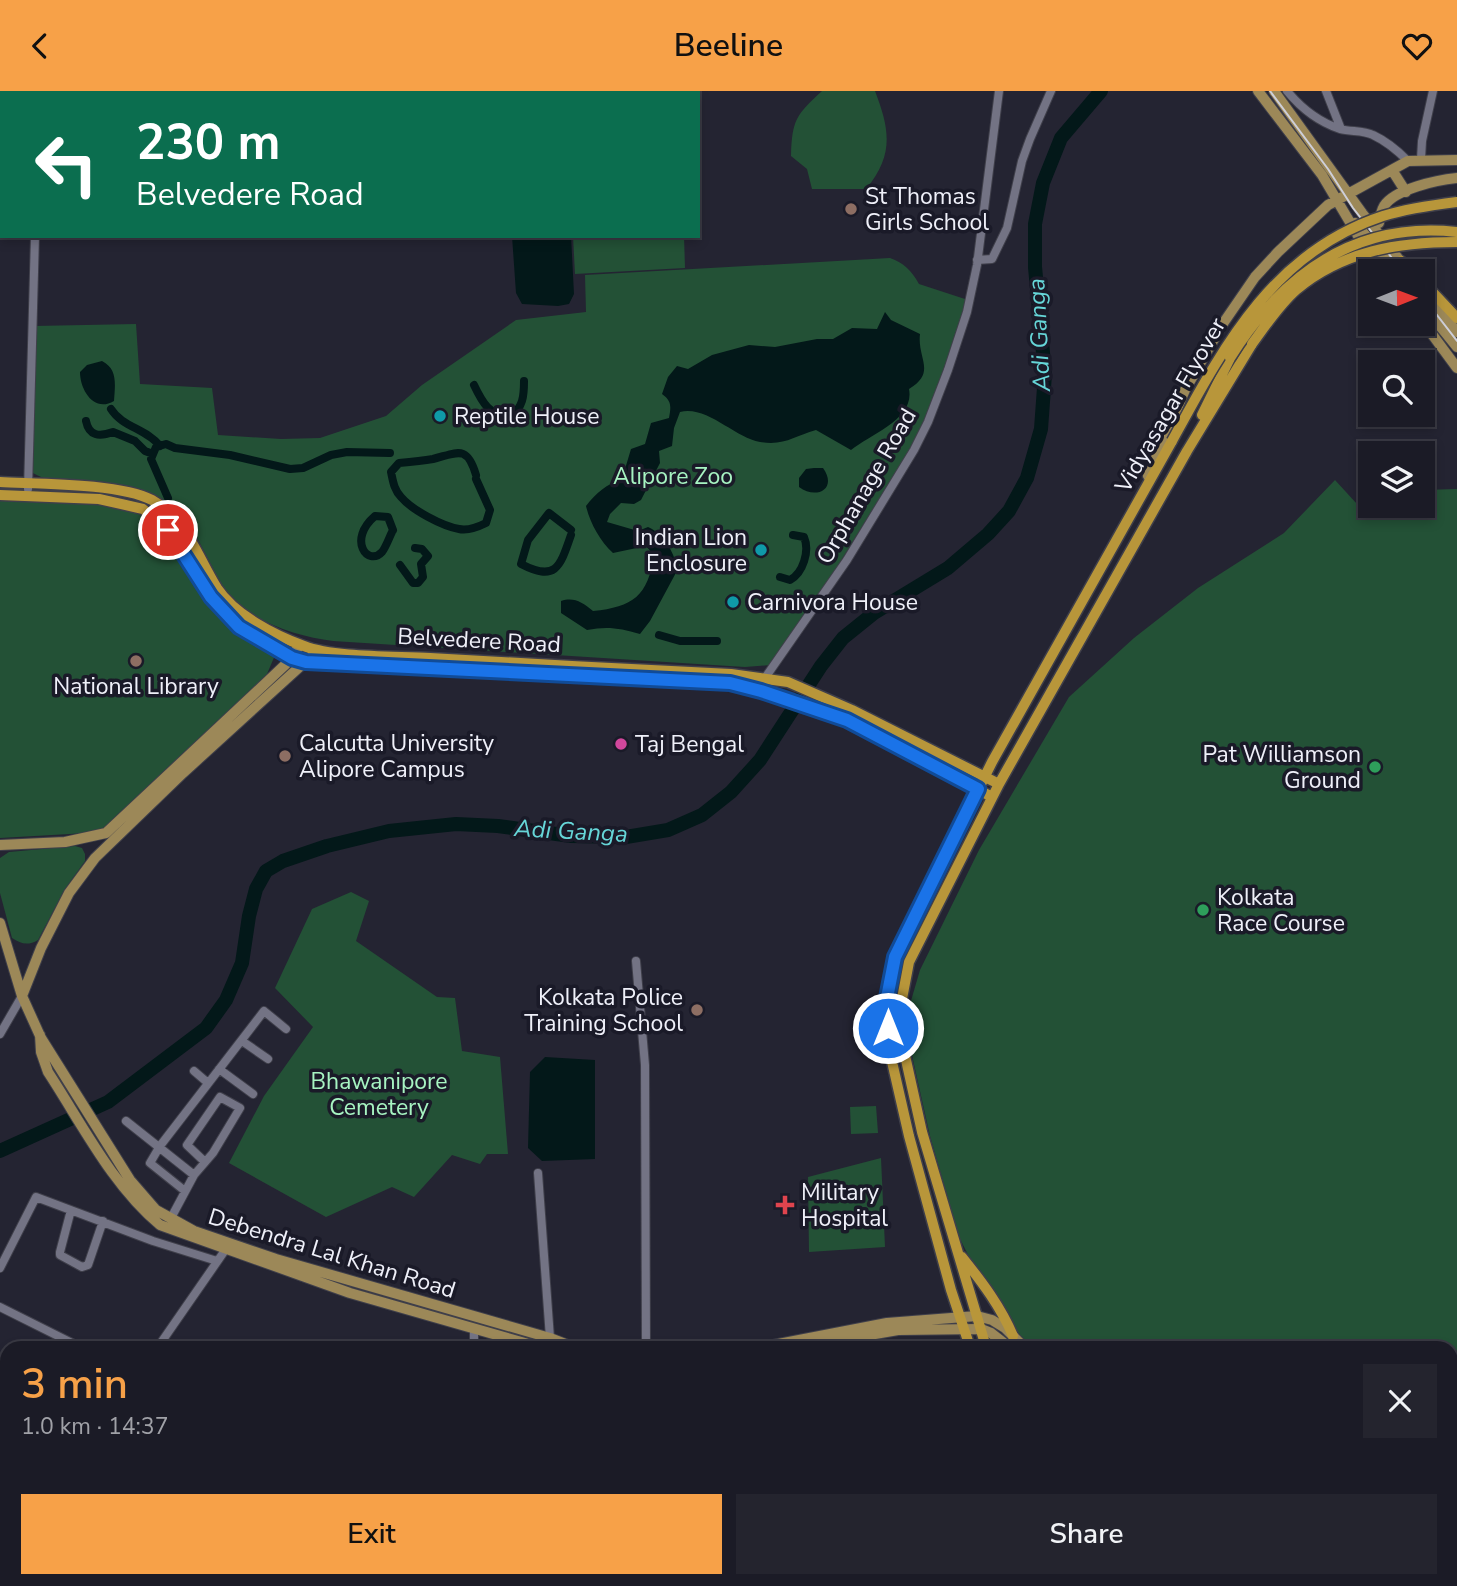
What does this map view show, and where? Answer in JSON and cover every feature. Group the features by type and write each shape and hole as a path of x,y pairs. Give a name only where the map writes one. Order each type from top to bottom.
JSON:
{"highway":[{"name":"Vidyasagar Flyover","path":"968,1341 909,1136 890,1053 886,1003 895,957 985,776 1237,327 1269,289 1312,251 1359,225 1385,215 1457,202"},
{"path":"1187,451 1213,391 1247,331 1272,300 1311,267 1332,254 1390,234 1421,230 1457,232"},
{"name":"Vidyasagar Flyover","path":"984,1341 922,1132 904,1051 901,1004 909,961 999,784 1144,526 1252,344 1278,309 1318,274 1357,254 1390,245 1457,242"},
{"path":"1435,295 1457,318"},
{"name":"Belvedere Road","path":"0,482 127,492 151,500 185,529 218,590 235,606 251,619 317,651 731,674 788,682 999,784"},
{"name":"Belvedere Road","path":"0,495 99,499 143,509 168,530 211,597 239,627 292,658 306,662 730,683 847,720 992,797"},
{"path":"909,1136 922,1132"},
{"path":"958,1252 1006,1319 1011,1341"}],"main road":[{"path":"1258,91 1322,175 1374,259"},
{"path":"1274,91 1378,233 1394,259"},
{"path":"1133,512 1185,390 1222,325 1255,277 1278,252 1307,223 1337,201 1408,161 1457,160"},
{"path":"1392,170 1406,191"},
{"path":"1378,233 1382,209 1389,200 1416,187 1457,178"},
{"path":"1337,201 1391,259"},
{"path":"1435,305 1457,332"},
{"path":"1435,320 1457,347"},
{"path":"1434,336 1457,367"},
{"path":"22,996 41,948 69,893 109,837 292,658 300,645"},
{"path":"0,845 109,837 317,651"},
{"path":"80,840 91,845 95,858"},
{"name":"Debendra Lal Khan Road","path":"0,923 22,996 40,1035 130,1180 156,1210 228,1246 558,1341"},
{"path":"40,1035 41,1052 48,1072 139,1207 160,1225 228,1246 351,1293 518,1341"},
{"path":"833,1341 898,1329 962,1324 976,1315 992,1319 1010,1341"},
{"path":"793,1341 887,1323 962,1324 1009,1341"}],"street":[{"name":"Orphanage Road","path":"765,678 847,560 918,442 948,370 967,312 977,260 999,91"},
{"path":"977,260 992,259 1007,228 1022,161 1051,91"},
{"path":"1287,91 1301,106 1318,118 1341,129 1371,134 1394,148 1408,161"},
{"path":"1326,91 1341,129"},
{"path":"1421,159 1422,141 1433,91"},
{"path":"27,495 35,238"},
{"path":"636,961 645,1065 646,1341"},
{"path":"0,1034 22,996"},
{"path":"185,1191 150,1163 160,1146 264,1011 286,1029"},
{"path":"242,1041 268,1059"},
{"path":"219,1069 253,1094"},
{"path":"194,1071 208,1083"},
{"path":"171,1218 194,1175 205,1161 240,1108 220,1097 187,1145 205,1161"},
{"path":"126,1121 194,1175"},
{"path":"538,1173 550,1338"},
{"path":"0,1268 36,1197 153,1241 218,1261"},
{"path":"71,1210 60,1255 82,1267 88,1265 103,1221"},
{"path":"162,1341 228,1246"},
{"path":"0,1307 67,1341"},
{"path":"474,1328 474,1341"}],"green space":[{"path":"822,91 875,91 884,118 887,142 881,165 866,189 812,189 807,169 791,156 797,119"},
{"path":"573,238 684,238 685,268 575,274"},
{"name":"Alipore Zoo","path":"890,258 907,268 919,284 968,300 927,421 837,567 770,665 745,667 333,641 304,635 274,626 235,601 220,583 192,529 170,506 142,492 112,483 54,480 33,473 34,326 136,324 140,384 212,388 218,435 281,439 320,438 386,416 422,385 516,320 586,312 585,275"},
{"name":"Kolkata Race Course","path":"1335,480 1358,503 1358,518 1435,518 1435,490 1457,489 1457,1341 1026,1341 994,1306 959,1237 930,1136 911,1051 908,1011 920,970 979,850 1069,697 1134,638 1198,588 1284,533"},
{"name":"National Library","path":"0,497 134,508 154,518 205,588 242,625 278,648 267,674 104,832 0,838"},
{"path":"75,846 82,848 85,861 65,889 38,940 31,943 18,942 12,938 0,893 0,858 9,852"},
{"name":"Bhawanipore Cemetery","path":"351,892 369,901 356,941 437,997 455,998 462,1051 500,1057 508,1154 487,1154 480,1164 452,1155 414,1197 392,1187 326,1217 229,1163 264,1096 313,1027 275,988 312,909"},
{"path":"876,1106 878,1133 851,1134 850,1107"},
{"path":"881,1158 885,1247 809,1252 808,1177"}],"shaded area":[{"path":"512,238 571,238 574,294 569,304 522,304 516,293"},
{"path":"885,312 891,320 920,334 924,371 917,383 909,389 909,400 899,417 851,450 816,430 783,442 760,442 741,435 711,417 690,411 680,412 674,428 672,446 659,451 660,463 641,500 634,504 621,503 610,514 607,522 638,531 648,527 654,530 668,544 674,556 678,569 650,621 640,634 614,628 587,630 561,613 561,601 566,600 578,601 593,611 619,606 636,597 648,580 654,555 646,546 613,553 596,531 586,506 602,489 622,479 631,449 645,444 651,423 669,418 670,405 662,394 668,377 677,366 688,369 712,355 749,345 775,347 817,339 833,339 852,328 877,329"},
{"path":"102,361 111,368 114,378 114,401 107,404 94,402 90,398 82,386 80,372 87,365"},
{"path":"823,468 828,482 823,490 806,491 799,487 799,478 806,469"},
{"path":"545,1057 595,1060 595,1159 542,1161 528,1148 530,1072"}],"waterway":[{"name":"Adi Ganga","path":"0,1151 108,1102 206,1028 226,1000 242,963 256,889 266,871 283,861 327,846 389,831 456,824 498,826 571,836 626,837 668,830 702,815 731,792 760,760 821,666 843,638 874,613 948,568 988,534 1009,511 1027,478 1041,429 1045,374 1035,267 1035,224 1043,183 1061,138 1101,91"},
{"path":"474,385 492,411 511,417 522,401 524,381"},
{"path":"111,409 121,420 155,440 160,446"},
{"path":"86,421 95,434 113,432 135,441 145,451 153,454"},
{"path":"168,498 151,459 156,447 166,444 175,448 230,455 290,469 303,468 331,455 347,452 390,453"},
{"path":"476,475 469,459 460,453 399,463 391,472 397,491 406,502 436,521 462,529 486,523 490,510 476,479"},
{"path":"571,530 549,513 528,540 521,564 542,572 555,568 560,563 571,535"},
{"path":"392,532 382,552 377,556 366,554 361,542 362,534 375,516 388,517 393,530"},
{"path":"780,577 790,580 795,577 804,561 804,537 793,535"},
{"path":"400,565 413,583 418,583 423,577 421,564 428,556 422,549 415,548"},
{"path":"659,635 680,641 717,641"}],"tram line":[{"path":"1270,91 1393,259"},
{"path":"1435,313 1457,341"}],"place":[{"name":"St Thomas Girls School","path":"851,209"},
{"name":"Reptile House","path":"440,416"},
{"name":"Indian Lion Enclosure","path":"761,550"},
{"name":"Carnivora House","path":"733,602"},
{"name":"National Library","path":"136,661"},
{"name":"Taj Bengal","path":"621,744"},
{"name":"Calcutta University Alipore Campus","path":"285,756"},
{"name":"Pat Williamson Ground","path":"1375,767"},
{"name":"Kolkata Race Course","path":"1203,910"},
{"name":"Kolkata Police Training School","path":"697,1010"},
{"name":"Military Hospital","path":"785,1205"}],"route":[{"path":"168,530 211,597 239,627 292,658 306,662 393,668 730,683 847,720 978,789 895,957 886,1003 888,1028"}]}
